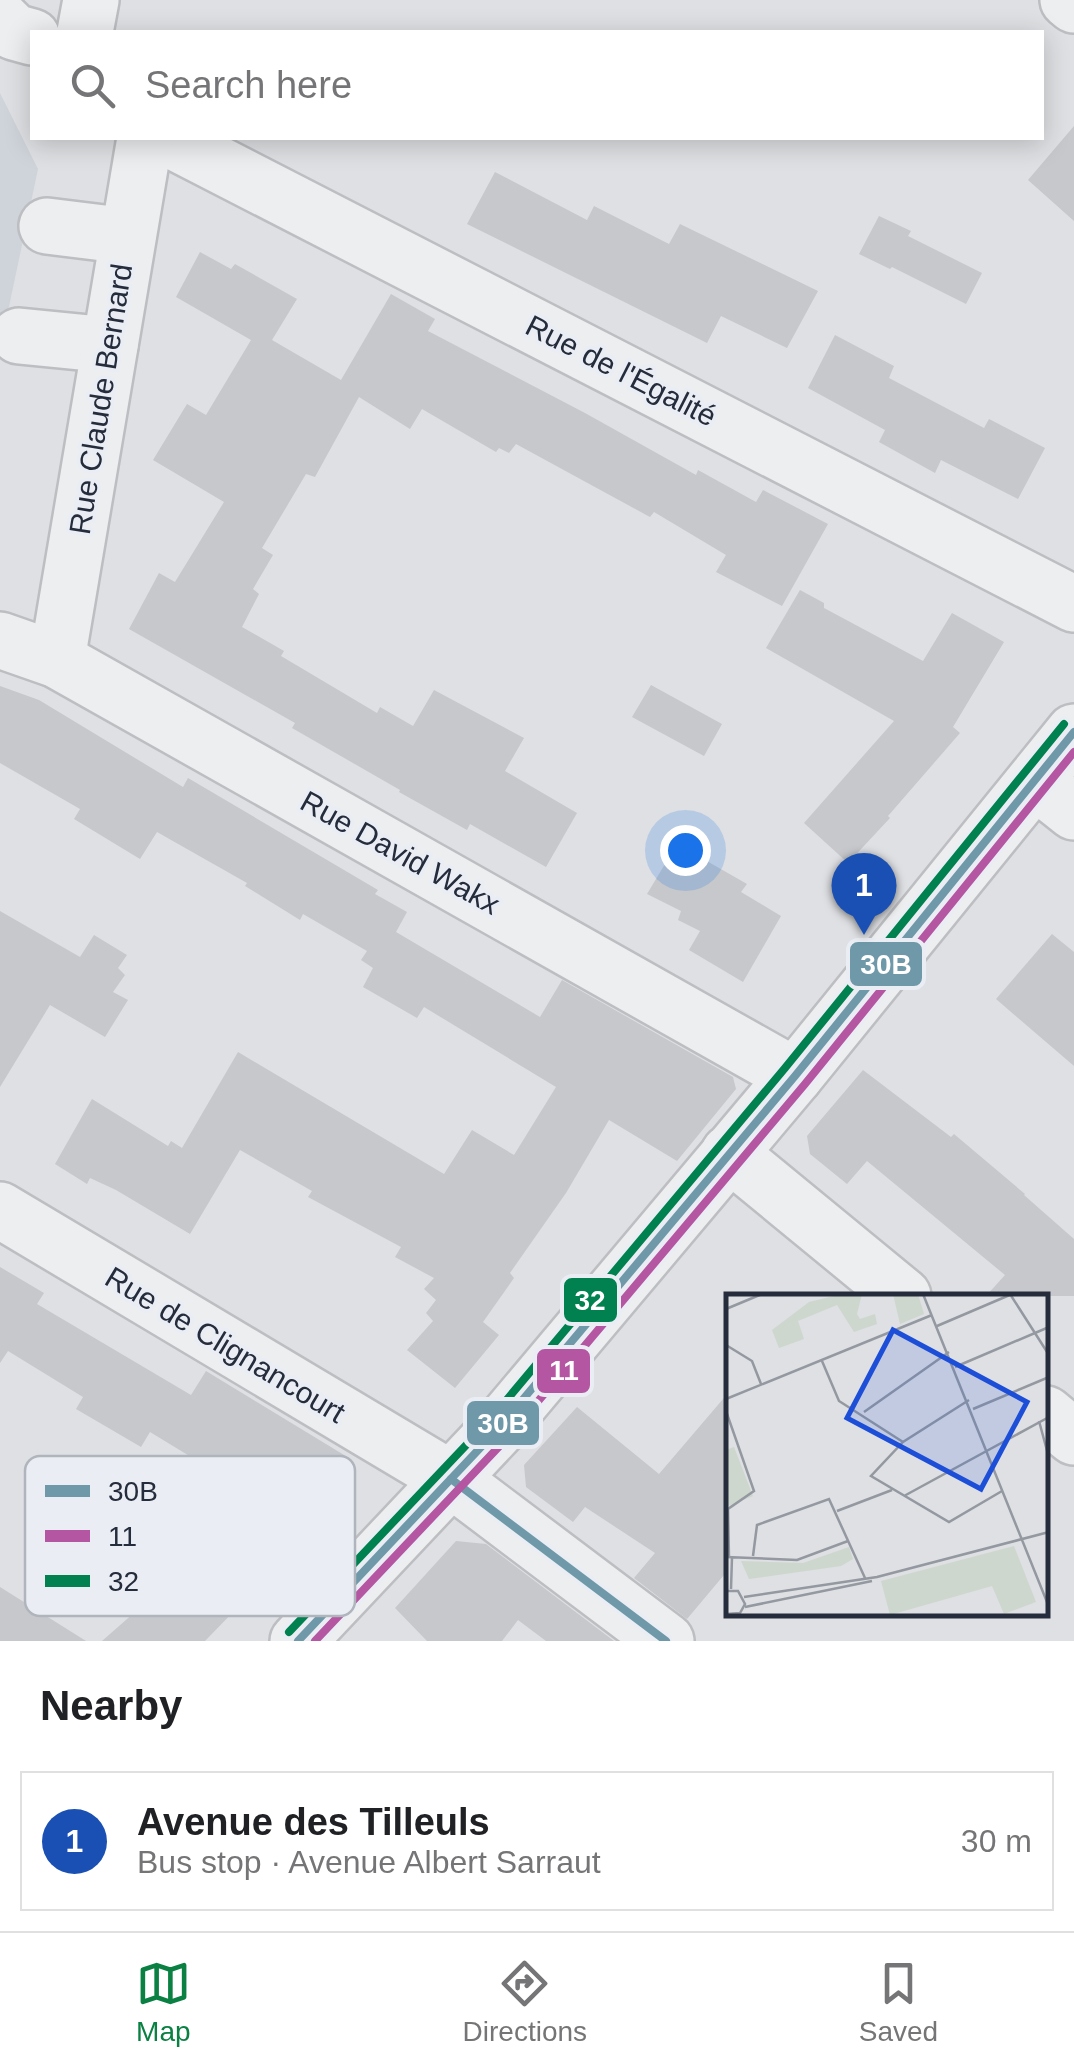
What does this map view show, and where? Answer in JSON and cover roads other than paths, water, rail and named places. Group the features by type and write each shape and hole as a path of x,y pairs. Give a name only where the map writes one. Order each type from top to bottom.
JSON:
{"street":[{"path":"84,30 91,0"},
{"path":"1068,0 1074,5"},
{"path":"0,18 14,32 30,36"},
{"name":"Rue Claude Bernard","path":"57,660 144,140"},
{"name":"Rue de l'Égalité","path":"171,140 1074,604"},
{"path":"47,226 128,236"},
{"path":"19,336 110,345"},
{"name":"Rue David Wakx","path":"0,640 57,660 796,1076"},
{"path":"355,1581 498,1429 796,1076 1054,796 1074,732"},
{"path":"729,1153 900,1294"},
{"name":"Rue de Clignancourt","path":"0,1210 451,1479 666,1641"},
{"path":"1049,1416 1074,1437"},
{"path":"298,1641 322,1616"}],"place":[{"name":"Avenue des Tilleuls","path":"864,935"}]}
